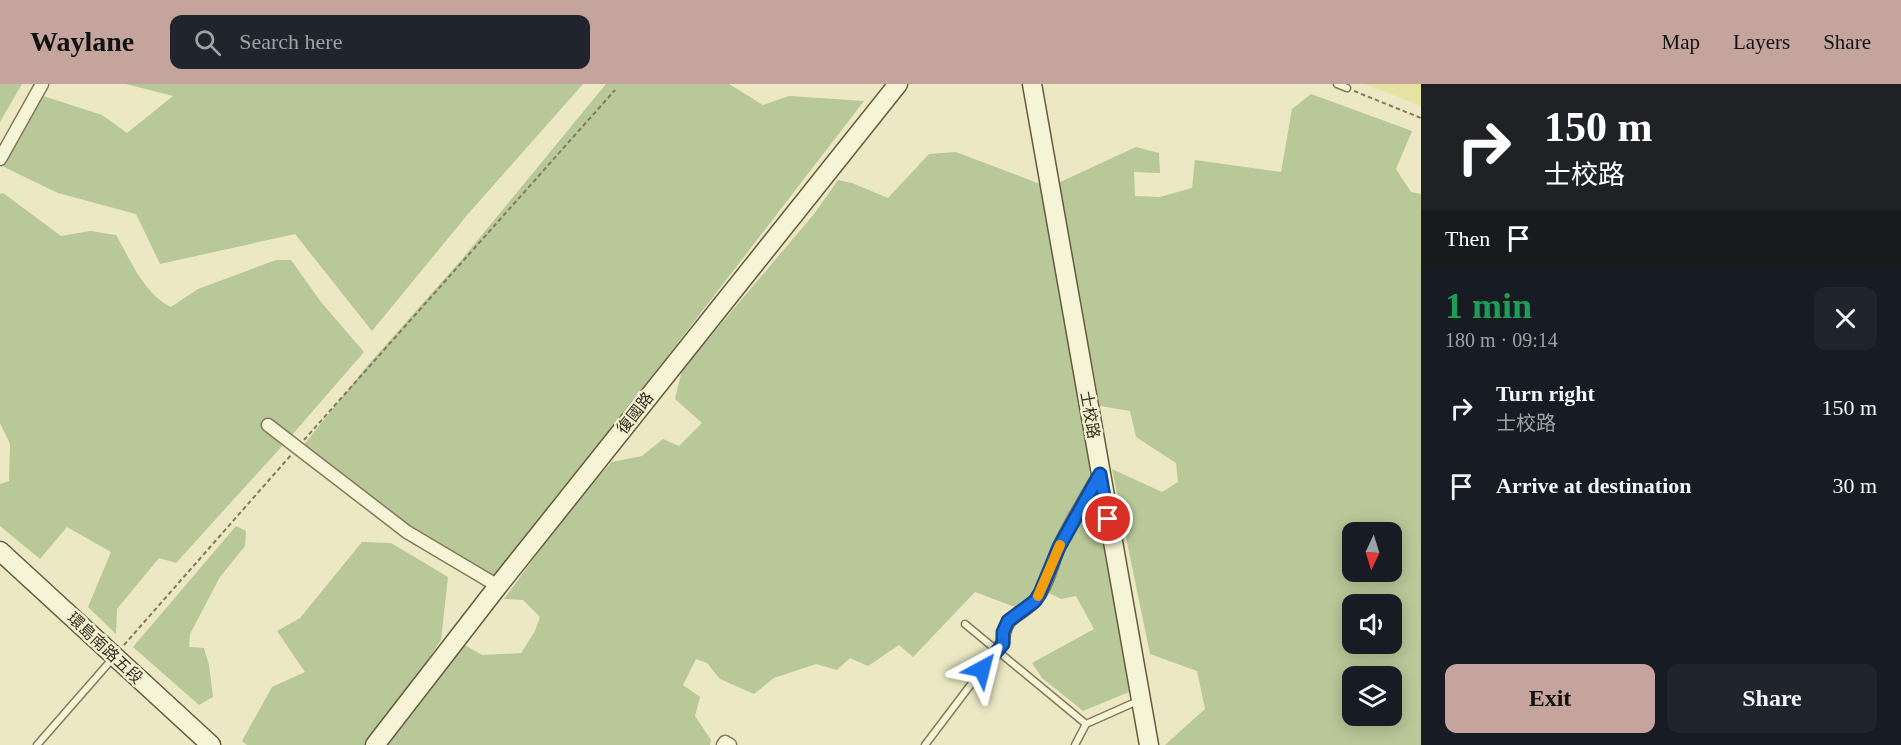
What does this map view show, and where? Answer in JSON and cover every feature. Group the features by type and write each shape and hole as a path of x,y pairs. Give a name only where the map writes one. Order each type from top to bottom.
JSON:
{"street":[{"path":"0,159 42,84"},
{"name":"復國路","path":"375,745 498,586 898,84"},
{"name":"士校路","path":"1032,84 1149,745"},
{"path":"268,424 407,532 498,586"},
{"path":"997,650 1003,644 1003,632 1008,621 1035,601 1040,593 1059,547 1100,474"},
{"name":"環島南路五段","path":"0,551 211,745"},
{"path":"723,745 725,742 730,745"}],"lane":[{"path":"1337,84 1347,88"},
{"path":"965,624 1086,724"},
{"path":"925,745 997,650"},
{"path":"37,745 114,656"},
{"path":"1075,745 1086,724 1140,700"}],"path":[{"path":"1347,88 1421,118"},
{"path":"114,656 615,90"}],"green space":[{"path":"0,84 22,84 0,122"},
{"path":"126,84 583,84 468,214 372,331 295,234 160,264 136,214 58,193 2,166 40,95 102,115 127,133 173,96"},
{"path":"606,84 729,84 763,105 789,96 864,101 495,580 438,548 302,447 368,365 463,258"},
{"path":"1311,94 1412,131 1396,169 1411,192 1421,194 1421,745 1165,745 1205,709 1197,671 1150,654 1112,469 1162,492 1178,482 1176,463 1136,437 1130,411 1100,406 1058,183 1136,147 1159,153 1160,173 1134,172 1135,196 1160,197 1192,188 1195,160 1281,172 1292,109"},
{"path":"956,152 1040,184 1093,476 1075,501 1049,552 1033,593 1015,607 975,592 913,657 899,645 868,666 850,658 837,670 816,664 774,678 754,694 720,679 707,663 696,659 683,685 700,697 695,716 711,740 710,745 386,745 463,644 482,655 521,653 535,631 540,617 523,600 504,599 579,497 612,462 642,456 663,439 679,446 702,423 675,399 682,370 814,214 838,180 852,183 888,198 929,154"},
{"path":"3,193 61,236 90,231 116,235 145,285 161,301 171,307 198,289 276,260 291,260 321,302 364,352 292,435 267,421 262,428 283,445 176,563 159,558 117,609 116,634 88,607 111,552 67,527 40,559 0,526 0,484 9,481 10,444 0,423 0,194"},
{"path":"1093,495 1098,496 1132,682 1129,692 1083,711 1042,678 1032,663 1094,629 1076,596 1061,599 1047,592"},
{"path":"236,526 246,531 245,546 220,577 190,634 189,647 204,648 209,665 213,697 199,705 133,647"},
{"path":"362,542 391,543 448,577 441,640 413,682 365,745 247,745 242,741 272,687 305,672 277,631 300,618"}],"sand":[{"path":"1365,84 1421,84 1421,106"}],"slow traffic":[{"path":"1038,596 1060,545"}],"route":[{"path":"982,669 1003,644 1003,632 1008,621 1035,601 1040,593 1059,547 1100,474 1108,519"}]}
